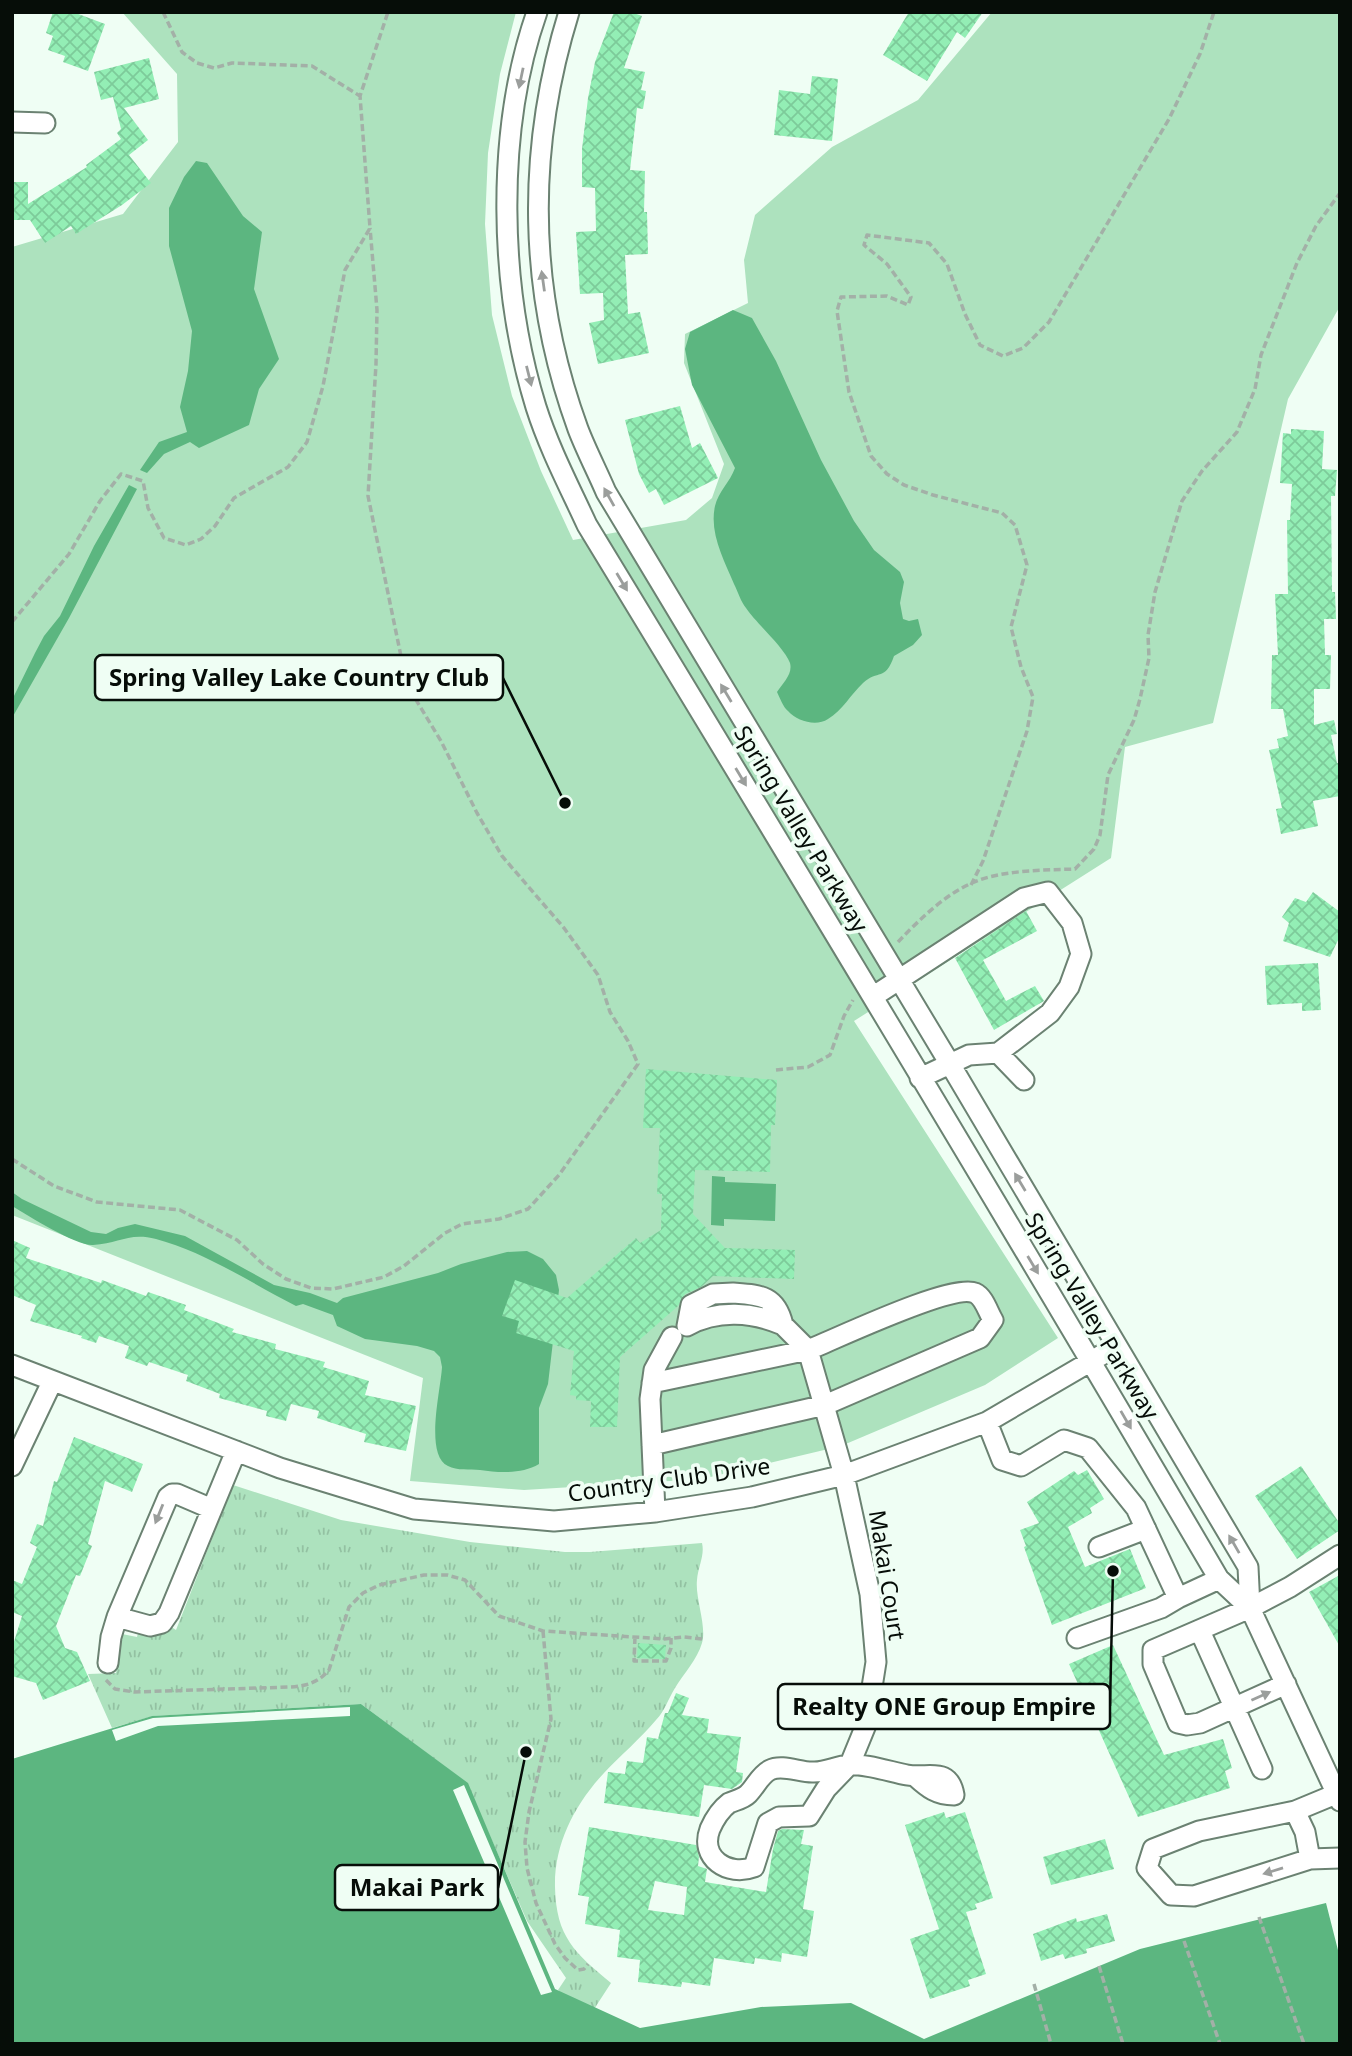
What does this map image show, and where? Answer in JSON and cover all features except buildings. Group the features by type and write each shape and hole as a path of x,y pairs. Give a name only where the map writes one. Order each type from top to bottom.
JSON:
{"street":[{"name":"Spring Valley Parkway","path":"537,12 509,132 508,212 511,279 520,340 537,408 557,460 587,525 870,989 920,1078 1219,1579 1250,1608 1338,1797"},
{"name":"Spring Valley Parkway","path":"569,12 557,51 540,149 539,257 548,322 560,372 579,430 606,492 1248,1567 1250,1608"},
{"path":"12,122 45,123"},
{"path":"870,989 898,980 1024,898 1048,892 1072,923 1081,954 1069,987 1050,1013 998,1054 969,1055 920,1078"},
{"path":"998,1054 1024,1080"},
{"path":"652,1383 808,1350 924,1302 963,1291 973,1292 980,1297 993,1320 980,1338 825,1405 652,1445"},
{"path":"783,1325 808,1350"},
{"path":"654,1512 650,1399 654,1370 672,1337"},
{"name":"Country Club Drive","path":"12,1365 281,1468 414,1509 554,1521 654,1512 752,1497 844,1475 987,1422 1117,1346"},
{"name":"Makai Court","path":"808,1350 844,1475 870,1594 876,1662 866,1725 850,1764"},
{"path":"12,1466 52,1382"},
{"path":"987,1422 1002,1460 1021,1466 1064,1440 1088,1448 1136,1508 1178,1598"},
{"path":"117,1617 150,1626 162,1623 169,1613 236,1451"},
{"path":"106,1668 117,1617 168,1497 177,1494 212,1509"},
{"path":"1099,1547 1146,1529"},
{"path":"1286,1685 1200,1723 1178,1723 1153,1664 1153,1650 1250,1608 1290,1587 1340,1555"},
{"path":"1077,1637 1161,1608 1219,1579"},
{"path":"1200,1631 1262,1769"},
{"path":"850,1764 826,1789 809,1816 779,1817 768,1822 754,1867 730,1870 715,1861 708,1836 721,1811 750,1792 770,1770 781,1768 820,1772 850,1764 916,1777"},
{"path":"1338,1797 1296,1811 1199,1831 1153,1849 1147,1868 1171,1895 1194,1896 1310,1859 1340,1858"},
{"path":"1296,1811 1305,1832 1310,1859"}],"path":[{"path":"163,12 182,52 197,63 214,68 232,63 312,66 360,96"},
{"path":"12,1159 54,1186 97,1202 180,1210 237,1240 263,1264 286,1279 311,1288 333,1289 384,1277 404,1266 445,1233 462,1224 499,1219 528,1209 559,1175 638,1064 610,1012 597,975 564,928 502,856 441,741 413,695 402,666 368,496 377,310 360,96 388,12"},
{"path":"971,885 983,861 1027,731 1033,697 1021,667 1011,627 1027,565 1015,525 1002,513 904,485 887,474 871,456 849,392 837,310 841,297 887,296 908,305 911,297 887,264 864,245 867,235 929,243 947,264 965,314 980,345 1003,356 1023,348 1049,322 1169,119 1200,54 1214,12"},
{"path":"884,959 920,919 955,893 987,877 1019,871 1075,869 1094,849 1100,835 1108,775 1140,699 1149,658 1148,635 1155,592 1182,500 1202,471 1237,432 1255,388 1261,355 1297,262 1316,226 1340,193"},
{"path":"12,622 69,554 100,501 121,474 143,481 148,508 164,538 186,545 201,539 215,526 234,498 288,467 307,442 323,386 345,270 370,228"},
{"path":"776,1070 808,1067 830,1055 844,1016 858,991 870,989"},
{"path":"106,1668 107,1682 115,1689 134,1692 311,1684 329,1670 349,1607 363,1593 379,1585 424,1575 447,1575 465,1580 499,1616 542,1631 703,1639"},
{"path":"542,1631 551,1719 528,1812 525,1842 527,1868 536,1903 558,1949 578,1970 584,1969 588,1964"},
{"path":"635,1637 634,1661 648,1662 666,1661 671,1648 671,1638"},
{"path":"1259,1917 1304,2044"},
{"path":"1184,1941 1220,2044"},
{"path":"1099,1966 1123,2044"},
{"path":"1034,1984 1051,2044"}],"green space":[{"path":"122,12 516,12 500,74 488,153 485,224 492,315 512,396 541,471 573,540 686,520 712,498 724,464 684,363 685,334 748,303 744,260 755,215 832,147 918,100 992,12 1340,12 1340,306 1288,399 1213,723 1125,747 1111,858 854,1021 1058,1338 985,1385 841,1446 702,1479 524,1490 410,1481 423,1378 12,1215 12,247 123,214 178,142 177,74"},
{"path":"233,1485 341,1520 470,1542 565,1552 702,1543 697,1587 703,1629 700,1649 659,1716 604,1773 575,1811 558,1855 555,1887 559,1919 578,1953 611,1983 587,2020 558,1990 566,1978 527,1921 467,1783 361,1704 153,1716 112,1728 88,1674 116,1673 122,1634 137,1637 139,1629 159,1619 176,1630"}],"shaded area":[{"path":"196,161 207,163 243,216 262,232 254,289 279,359 259,389 249,425 199,448 190,442 164,454 147,473 140,470 159,442 187,432 180,407 188,371 192,331 169,246 169,208 184,177"},
{"path":"733,310 752,318 776,361 821,460 854,521 874,550 900,572 904,582 900,603 903,619 918,619 922,635 913,645 894,656 884,672 863,683 833,716 818,723 796,718 783,705 777,692 789,675 790,663 743,603 716,536 715,506 735,468 692,385 685,349 690,332"},
{"path":"129,485 137,489 69,618 12,718 12,700 35,653 60,616 94,546"},
{"path":"712,1176 725,1177 725,1182 776,1184 775,1221 724,1219 724,1226 711,1225"},
{"path":"12,1192 91,1232 106,1234 135,1224 185,1236 274,1285 310,1293 337,1303 343,1298 507,1252 527,1251 543,1259 556,1275 559,1290 548,1384 539,1408 539,1464 518,1471 495,1472 455,1469 441,1459 435,1436 442,1367 440,1357 434,1351 365,1339 337,1326 333,1315 303,1304 296,1306 210,1260 156,1239 138,1237 93,1245 76,1241 12,1206"},
{"path":"361,1704 468,1783 555,1989 640,2028 761,2007 851,2003 924,2039 1140,1949 1326,1903 1340,1958 1340,2044 12,2044 12,1759 152,1716"}],"pier":[{"path":"350,1707 350,1716 158,1726 116,1741 112,1730 153,1718"},
{"path":"464,1785 552,1992 541,1995 453,1790"}],"place":[{"name":"Spring Valley Lake Country Club","path":"565,803"},
{"name":"Realty ONE Group Empire","path":"1113,1571"},
{"name":"Makai Park","path":"526,1752"}]}
